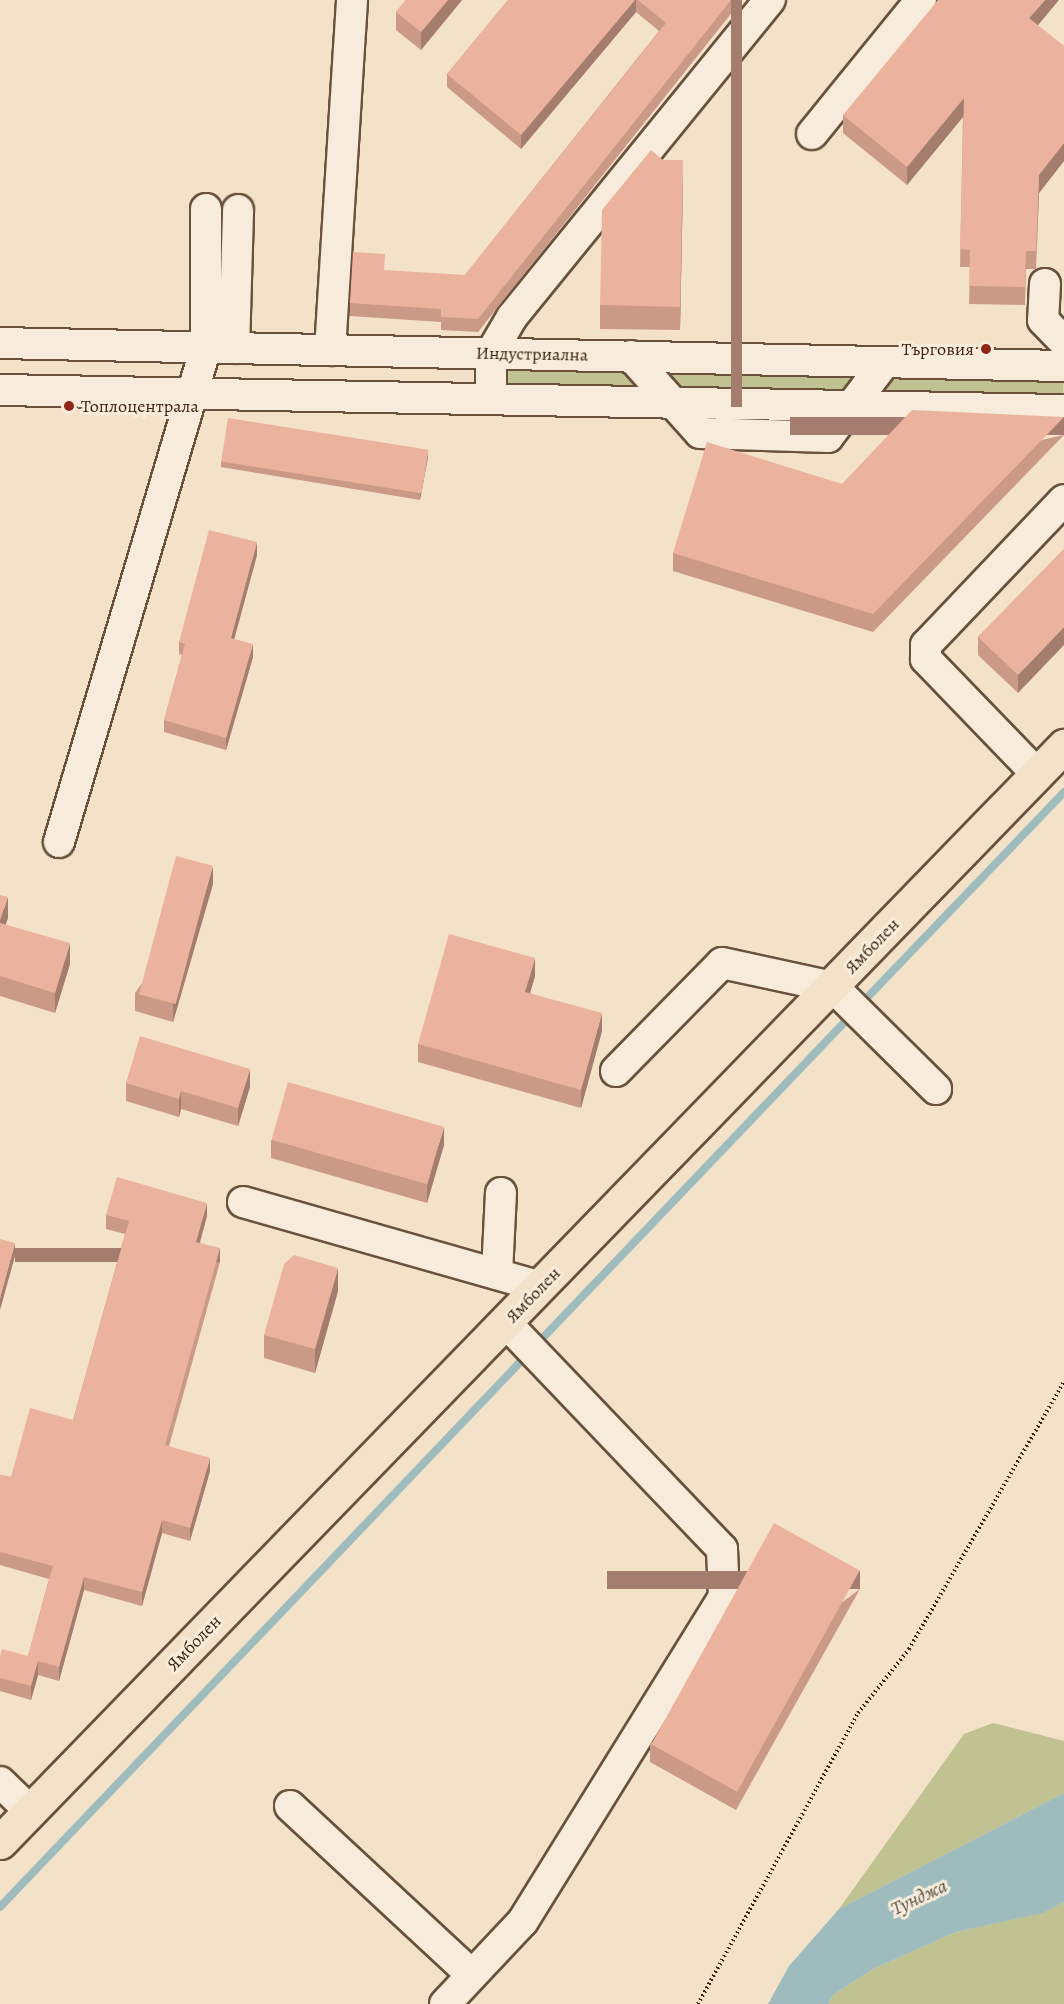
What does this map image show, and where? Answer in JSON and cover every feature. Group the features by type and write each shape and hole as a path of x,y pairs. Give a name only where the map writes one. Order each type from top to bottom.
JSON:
{"main road":[{"name":"Ямболен","path":"0,1842 833,987 1064,746"}],"street":[{"path":"330,350 352,0"},
{"path":"491,399 492,353 512,317 770,0"},
{"path":"812,134 921,0"},
{"path":"206,209 220,348"},
{"path":"59,842 192,393 220,348 238,210"},
{"path":"1045,284 1043,320 1064,342"},
{"name":"Индустриална","path":"0,343 1064,366"},
{"path":"631,356 672,403"},
{"path":"852,406 885,362"},
{"path":"0,390 1064,410"},
{"path":"1037,774 926,659 926,645 1064,500"},
{"path":"616,1071 722,963 833,987 936,1089"},
{"path":"497,1274 501,1193"},
{"path":"243,1202 541,1287"},
{"path":"445,2004 523,1921 724,1597 722,1549 506,1323"},
{"path":"0,1782 30,1811"},
{"path":"290,1806 472,1975"}],"path":[{"path":"699,2004 858,1713 909,1649 1064,1382"}],"green space":[{"path":"491,353 1064,363 1063,409 490,399"},
{"path":"993,1723 1064,1741 1064,1793 839,1909 964,1734"},
{"path":"1064,1902 1064,2004 828,2004 833,1995 873,1969 956,1932 1042,1913"}],"water":[{"name":"Тунджа","path":"1064,1793 1064,1902 1043,1913 956,1932 873,1969 833,1995 828,2004 768,2004 789,1966 839,1909"}],"building":[{"path":"406,0 448,0 421,32 396,12"},
{"path":"508,0 635,0 521,135 447,74"},
{"path":"638,0 731,0 478,319 441,317 441,309 350,303 353,252 385,254 384,270 465,275 666,23"},
{"path":"938,0 1045,0 1029,18 1064,46 1064,143 1039,175 1036,251 1026,251 1025,287 969,286 970,250 960,249 964,98 907,167 843,115"},
{"path":"651,150 663,160 683,160 680,307 600,305 602,210"},
{"path":"912,410 1064,417 873,614 673,553 707,442 842,484"},
{"path":"228,418 429,450 422,493 221,461"},
{"path":"209,530 257,542 231,638 253,644 226,738 164,720 185,644 179,642"},
{"path":"1064,549 1064,627 1018,675 978,637"},
{"path":"176,856 213,866 176,1004 139,994"},
{"path":"0,895 8,897 0,920"},
{"path":"0,923 70,943 55,993 0,976"},
{"path":"449,934 535,958 525,992 602,1013 581,1090 418,1044"},
{"path":"140,1036 250,1069 238,1108 181,1091 179,1099 126,1083"},
{"path":"288,1082 444,1127 427,1184 271,1140"},
{"path":"117,1177 207,1203 196,1242 220,1248 165,1445 210,1458 190,1528 162,1520 142,1592 84,1577 59,1667 38,1661 31,1686 0,1678 0,1657 2,1649 28,1656 53,1566 0,1552 0,1475 11,1477 30,1408 73,1420 129,1221 106,1215"},
{"path":"0,1239 15,1243 0,1298"},
{"path":"294,1255 338,1268 315,1349 264,1335 284,1264"},
{"path":"774,1523 860,1571 737,1792 651,1744"}],"waterway":[{"path":"860,1005 1064,792"},
{"path":"535,1346 852,1014"},
{"path":"0,1907 527,1355"}],"place":[{"name":"Търговия","path":"986,349"},
{"name":"Топлоцентрала","path":"69,406"}]}
